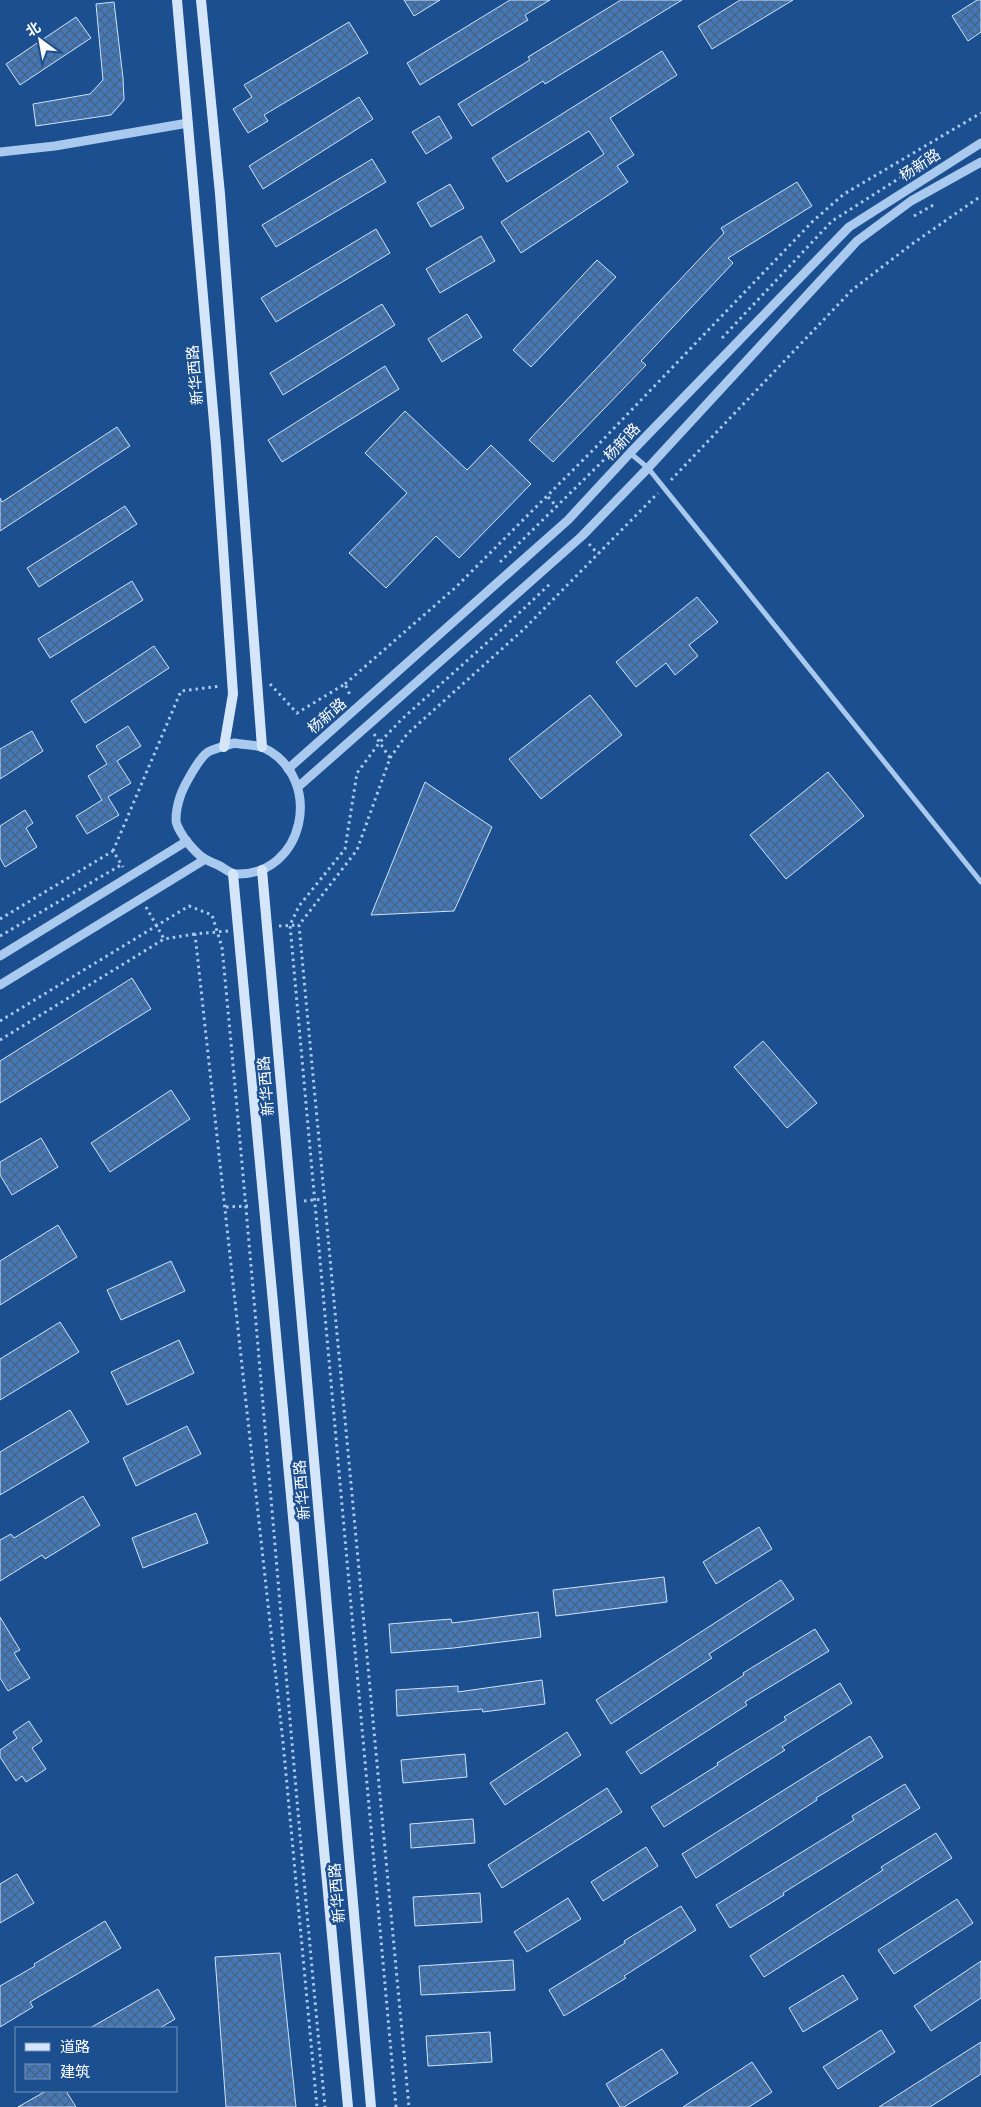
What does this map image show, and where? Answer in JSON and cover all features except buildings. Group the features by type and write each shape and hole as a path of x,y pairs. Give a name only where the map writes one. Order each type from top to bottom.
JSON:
{"main road":[{"name":"新华西路","path":"177,0 215,435 233,694 224,747"},
{"path":"201,0 220,194 262,747"},
{"name":"新华西路","path":"262,870 370,2107"},
{"name":"新华西路","path":"233,874 348,2107"}],"street":[{"path":"0,152 55,146 188,123"},
{"name":"杨新路","path":"288,769 568,520 630,453 849,227 981,143"},
{"name":"杨新路","path":"298,787 582,536 648,468 857,241 911,201 981,162"},
{"path":"630,453 648,468 981,882"},
{"path":"234,743 262,747 278,758 288,769 298,787 302,815 292,844 276,861 262,870 233,874 204,860 187,841 176,822 180,797 193,771 207,753 234,743"},
{"path":"0,956 187,841"},
{"path":"0,985 204,860"}],"path":[{"path":"344,684 470,573 588,456 813,221 844,194 981,113"},
{"path":"390,758 407,734 523,630 852,290 912,244 981,196"},
{"path":"908,220 940,201"},
{"path":"583,552 596,538"},
{"path":"396,2107 290,925 299,906 345,849 356,773 380,742 402,720 555,578"},
{"path":"0,936 122,865"},
{"path":"0,1021 189,906 212,915 222,947 246,1196 307,1919 325,2107"},
{"path":"267,928 299,925 409,2107"},
{"path":"0,1040 164,939 238,930"},
{"path":"195,934 283,1742 317,2107"}]}
